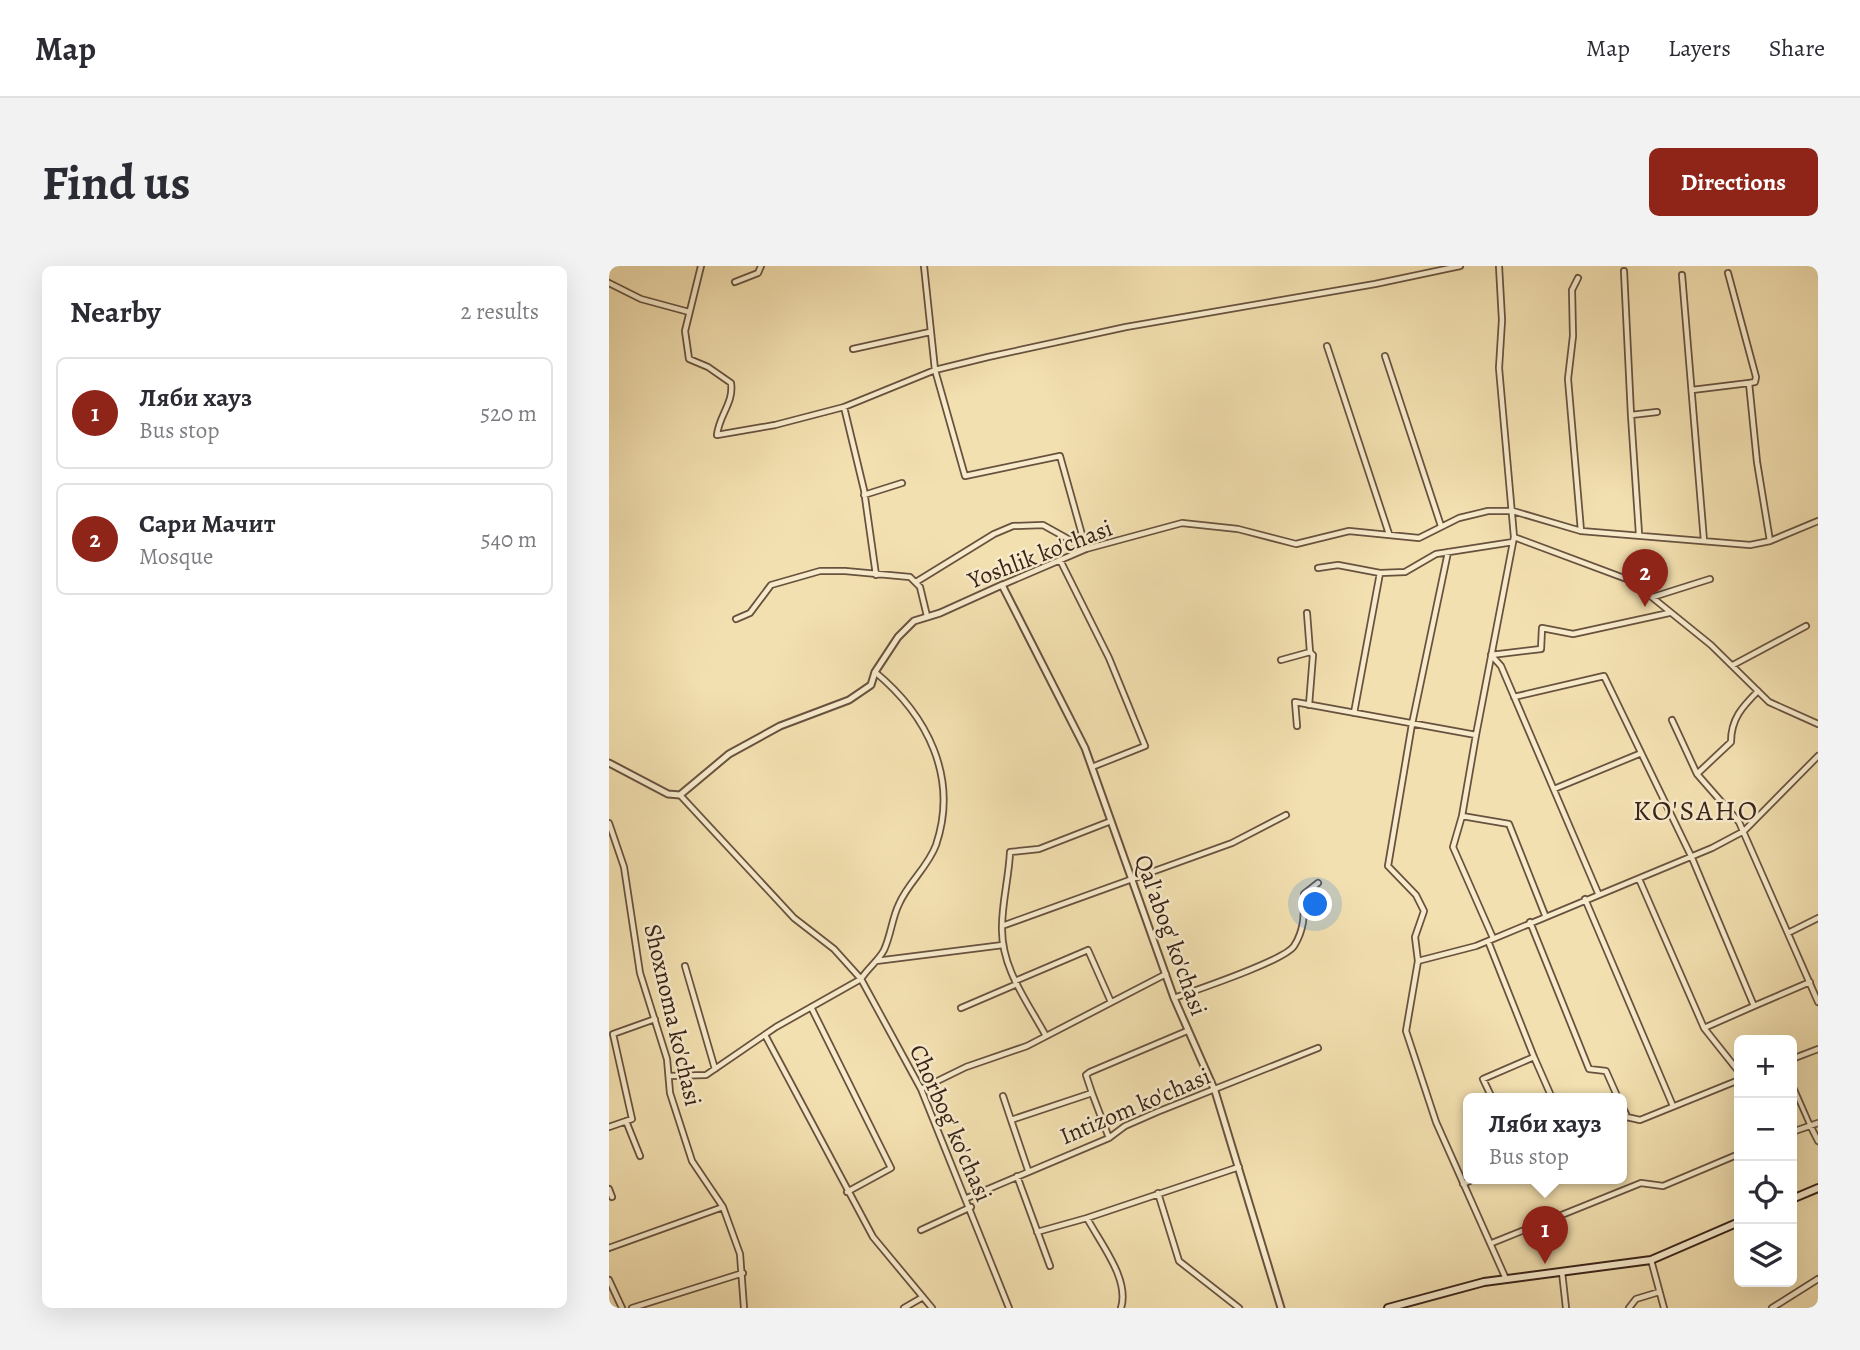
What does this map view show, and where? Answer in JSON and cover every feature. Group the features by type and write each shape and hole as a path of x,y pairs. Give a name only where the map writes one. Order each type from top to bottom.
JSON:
{"main road":[{"path":"1797,1197 1818,1188"},
{"path":"1388,1308 1506,1279 1651,1260 1734,1224"}],"street":[{"path":"701,266 685,331 689,359 708,367 731,383 733,396 719,422 717,435 775,425 844,407 935,370 1126,327 1375,284 1460,266"},
{"path":"735,282 758,273 761,266"},
{"path":"924,266 935,370 965,476 1060,456 1086,549"},
{"path":"1499,266 1502,320 1499,368 1514,539 1462,816 1453,847 1550,1093"},
{"path":"1623,271 1639,534"},
{"path":"1692,390 1755,382 1756,377 1728,273"},
{"path":"1682,275 1704,541"},
{"path":"1577,278 1572,290 1573,336 1567,379 1581,531"},
{"path":"609,284 641,299 689,312"},
{"path":"853,349 930,332"},
{"path":"1327,346 1389,534"},
{"path":"1385,356 1441,526"},
{"path":"1749,383 1757,462 1770,541"},
{"path":"844,407 865,495 876,575"},
{"path":"1631,415 1657,412"},
{"path":"865,495 902,483"},
{"path":"1513,511 1581,531 1750,545 1770,541 1818,521"},
{"name":"Yoshlik ko'chasi","path":"680,795 729,754 780,726 849,700 871,685 875,672 898,637 914,621 940,613 1086,549 1182,523 1238,528 1296,544 1349,531 1419,538 1441,526 1488,512 1513,511"},
{"path":"916,582 994,534 1013,526 1043,525 1086,549"},
{"path":"1318,568 1338,565 1380,573 1405,572 1436,554 1514,539 1632,581 1733,665 1769,702 1818,724"},
{"path":"1448,552 1412,724 1388,866 1416,895 1424,911 1415,937 1418,961 1406,1031 1416,1069 1462,1184 1492,1243 1506,1279"},
{"path":"1061,560 1109,658 1145,746 1092,767"},
{"path":"736,619 750,613 771,585 820,571 910,578 916,582 927,616"},
{"path":"1354,713 1380,573"},
{"path":"1652,597 1710,579"},
{"name":"Qal'abog' ko'chasi","path":"1002,585 1085,748 1174,999 1215,1091 1281,1308"},
{"path":"1307,613 1310,652 1313,655 1309,705"},
{"path":"1491,655 1541,649 1542,628 1573,634 1670,613"},
{"path":"1733,665 1806,626"},
{"path":"1281,660 1310,652"},
{"path":"1491,655 1501,666 1598,893"},
{"path":"669,1076 706,1076 846,984 861,979 884,951 899,903 935,848 945,811 938,762 925,724 897,690 875,672"},
{"path":"1514,697 1604,676 1639,754 1692,858 1754,1006"},
{"path":"1697,775 1731,742 1731,726 1742,707 1758,691"},
{"path":"1297,726 1295,702 1476,736"},
{"path":"1672,720 1697,775 1744,831 1818,1002"},
{"path":"1554,789 1639,754"},
{"path":"1418,961 1491,940 1598,893 1692,858 1744,831 1818,756"},
{"path":"609,763 668,794 680,795"},
{"name":"Сhorbog' ko'chasi","path":"680,795 794,918 834,949 861,979 921,1089 971,1207 1009,1308"},
{"path":"1002,926 1232,843 1286,815"},
{"path":"1462,816 1509,824 1545,915"},
{"path":"1046,1036 1016,982 1003,945 1002,926 1010,852 1039,849 1111,821"},
{"name":"Shoxnoma ko'chasi","path":"609,823 624,867 640,972 655,1018 669,1076 670,1093 692,1161 723,1207 742,1261 744,1308"},
{"path":"1639,879 1704,1028 1734,1066"},
{"path":"1174,999 1267,962 1292,949 1304,925 1304,894 1318,883"},
{"path":"1584,899 1673,1107"},
{"path":"1788,933 1818,918"},
{"path":"1530,922 1590,1069 1606,1070 1616,1093"},
{"path":"875,961 1003,945"},
{"path":"961,1008 1088,950 1111,1002"},
{"path":"685,967 715,1069"},
{"path":"921,1089 966,1067 1027,1046 1166,974"},
{"path":"1704,1028 1810,982"},
{"path":"811,1007 891,1168 847,1192"},
{"path":"609,1127 632,1119 613,1034 655,1018"},
{"path":"1109,1138 1087,1075 1187,1031"},
{"path":"765,1035 847,1192 883,1252 932,1308"},
{"name":"Intizom ko'chasi","path":"967,1198 1109,1138 1125,1126 1318,1048"},
{"path":"1797,1057 1818,1049"},
{"path":"1490,1093 1483,1079 1534,1057"},
{"path":"1627,1116 1640,1120 1734,1082"},
{"path":"1011,1120 1092,1093"},
{"path":"1797,1095 1818,1142"},
{"path":"1003,1096 1028,1170"},
{"path":"626,1121 640,1156"},
{"path":"1797,1130 1818,1123"},
{"path":"1492,1243 1641,1183 1664,1186 1734,1156"},
{"path":"1037,1232 1240,1167"},
{"path":"1017,1176 1050,1266"},
{"path":"609,1189 612,1197"},
{"path":"1158,1193 1179,1261 1239,1308"},
{"path":"609,1248 723,1207"},
{"path":"921,1230 971,1207"},
{"path":"1087,1218 1119,1278 1124,1299 1121,1308"},
{"path":"1651,1260 1664,1308"},
{"path":"1562,1272 1566,1308"},
{"path":"632,1308 743,1273"},
{"path":"1772,1308 1818,1279"},
{"path":"609,1280 622,1308"},
{"path":"1629,1308 1636,1299 1660,1292"},
{"path":"904,1308 923,1297"}],"place":[{"name":"Сари Мачит","path":"1645,607"},
{"name":"Ляби хауз","path":"1545,1264"}],"district":[{"name":"KO'SAHO","path":"1696,811"}]}
